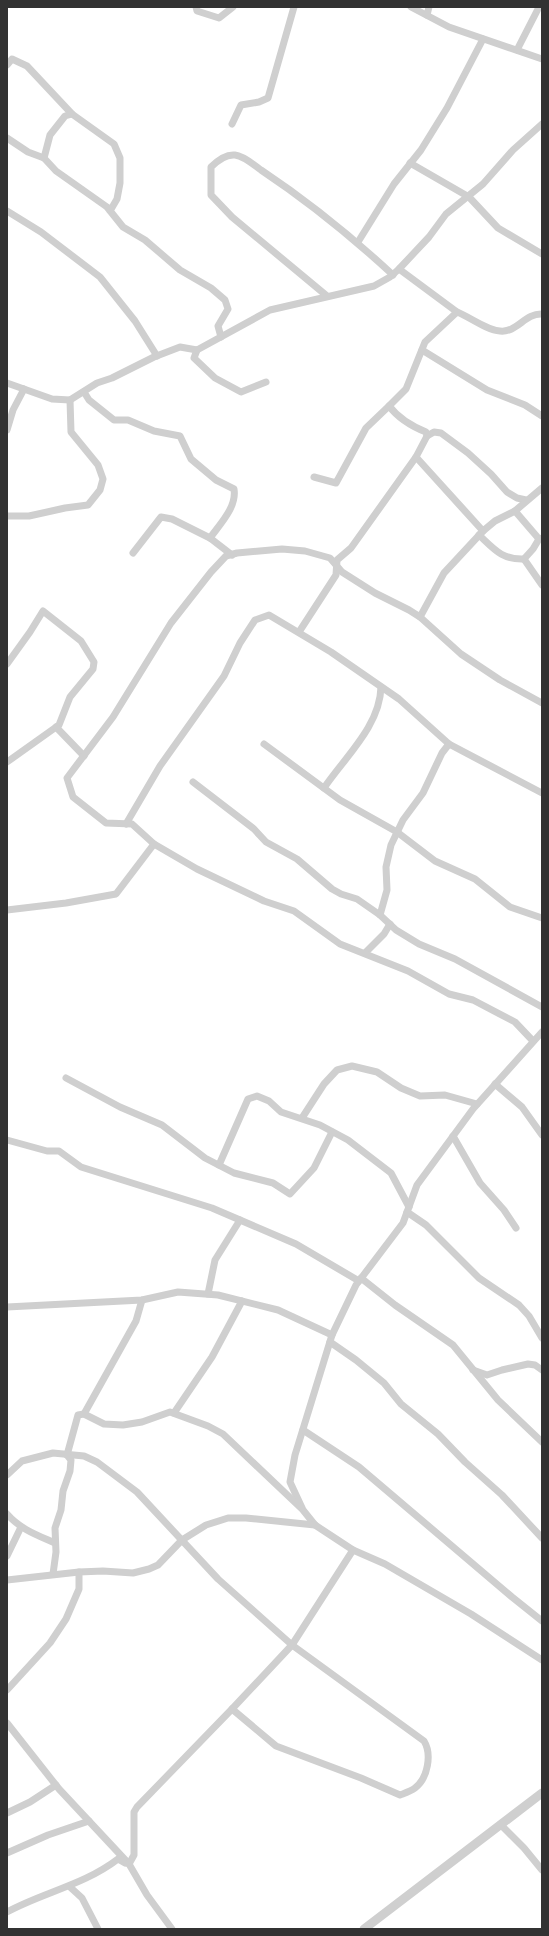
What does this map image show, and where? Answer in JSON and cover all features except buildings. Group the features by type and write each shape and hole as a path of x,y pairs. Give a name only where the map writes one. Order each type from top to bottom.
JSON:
{"street":[{"path":"196,7 197,11 219,18 233,7"},
{"path":"232,124 241,105 259,102 268,98 294,7"},
{"path":"411,7 449,26 542,59"},
{"path":"427,16 429,7"},
{"path":"517,50 539,7"},
{"path":"358,242 394,184 421,150 447,108 483,39"},
{"path":"7,65 12,59 27,66 72,114 114,144 120,158 120,182 117,199 110,211"},
{"path":"44,158 50,135 56,125 65,116 72,114"},
{"path":"7,383 52,399 70,400 97,383 112,378 157,356 180,348 197,350 270,310 374,286 393,275 429,237 446,214 469,197 483,184 513,150 542,124"},
{"path":"7,138 28,152 44,158 56,170 107,207 123,227 145,240 180,270 211,288 225,300 228,309 218,326 221,337"},
{"path":"327,296 232,217 211,195 211,167 219,159 235,155 245,159 311,204 358,242 393,275"},
{"path":"410,163 469,197 498,228 542,254"},
{"path":"7,211 41,232 100,277 135,321 157,356"},
{"path":"399,269 457,312 500,332 510,330 531,315 542,314"},
{"path":"314,477 336,483 366,428 406,389 425,342 457,312"},
{"path":"197,350 194,358 215,378 240,392 266,382"},
{"path":"422,350 487,390 525,405 542,416"},
{"path":"7,430 13,410 24,389"},
{"path":"84,392 89,400 114,420 128,420 154,431 180,436 191,459 216,480 234,489 235,496 228,515 210,538"},
{"path":"7,516 29,516 65,508 88,506 100,490 103,479 98,465 71,432 70,400"},
{"path":"388,406 398,417 414,427 426,432 427,436"},
{"path":"299,632 336,575 337,560 351,548 416,457 427,436 434,432 441,433 468,453 491,474 507,492 517,498 526,500"},
{"path":"416,457 481,533 504,557 515,560 524,559 540,538 515,511"},
{"path":"420,617 444,573 481,533 495,521 515,511 526,500 542,488"},
{"path":"133,553 156,521 161,517 172,519 210,538 232,555"},
{"path":"533,1041 515,1022 473,1000 449,994 408,970 340,944 294,911 264,901 198,869 154,844 132,824 106,823 73,797 67,778 113,717 171,623 211,572 226,556 232,555 282,549 305,551 330,558 336,567 375,593 420,617 461,654 500,680 542,703"},
{"path":"524,559 542,585"},
{"path":"7,664 43,611 81,641 94,662 93,669 70,697 59,725 7,762"},
{"path":"126,824 160,766 224,676 240,643 255,620 269,615 299,632 399,699 449,744 542,793"},
{"path":"324,788 357,744 376,711 381,699 381,687"},
{"path":"56,727 84,756"},
{"path":"264,744 340,800 398,832 436,861 475,880 510,907 542,918"},
{"path":"380,915 387,890 386,867 391,845 403,820 423,793 442,753 449,744"},
{"path":"193,782 254,829 266,842 297,859 332,889 341,894 357,899 419,944 455,959 542,1007"},
{"path":"7,910 66,903 116,894 154,844"},
{"path":"365,953 384,934 390,924"},
{"path":"282,1490 290,1482 303,1430 331,1338 360,1280 403,1223 417,1185 477,1104 542,1032"},
{"path":"302,1118 324,1084 337,1070 352,1066 377,1072 401,1088 420,1096 445,1095 477,1104"},
{"path":"66,1078 120,1107 162,1125 194,1151 234,1173 273,1183 290,1194 314,1168 332,1132"},
{"path":"495,1084 522,1107 542,1135"},
{"path":"219,1165 248,1099 256,1096 269,1101 281,1112 302,1118 348,1140 391,1173 408,1210 426,1225 479,1278 519,1304 529,1316 542,1338"},
{"path":"453,1136 480,1183 504,1210 516,1228"},
{"path":"7,1140 46,1151 59,1151 81,1167 212,1208 296,1244 360,1280 453,1345 498,1400 542,1442"},
{"path":"208,1294 215,1260 240,1220"},
{"path":"7,1307 142,1300 178,1292 218,1295 278,1310 331,1338 384,1383 401,1404 438,1434 465,1462 502,1495 542,1538"},
{"path":"84,1414 136,1321 142,1300"},
{"path":"174,1413 212,1357 242,1301"},
{"path":"473,1370 487,1375 514,1366 539,1364 542,1370"},
{"path":"67,1455 78,1415 84,1414 104,1424 123,1425 142,1422 167,1412 174,1413 223,1434 282,1490 315,1525 353,1550 385,1564 471,1614 542,1660"},
{"path":"303,1430 359,1467 542,1621"},
{"path":"7,1475 22,1461 42,1454 53,1453 84,1456 97,1462 137,1492 218,1579 292,1645 424,1741 428,1748 427,1764 421,1780 416,1788 400,1795 361,1778 276,1746 232,1709"},
{"path":"53,1574 56,1552 55,1528 61,1510 63,1491 70,1471 71,1460 67,1455"},
{"path":"290,1482 302,1510"},
{"path":"7,1514 21,1527 55,1543"},
{"path":"7,1580 53,1574 103,1570 133,1573 149,1569 158,1565 182,1540 206,1525 228,1518 246,1518 315,1525"},
{"path":"7,1556 21,1527"},
{"path":"129,1864 134,1855 134,1812 140,1802 232,1709 292,1645 353,1550"},
{"path":"7,1690 50,1643 66,1619 79,1589 79,1572"},
{"path":"7,1723 56,1785 129,1864 147,1896 172,1929"},
{"path":"7,1813 30,1802 56,1785"},
{"path":"364,1929 542,1793"},
{"path":"7,1853 48,1835 89,1821"},
{"path":"501,1825 524,1848 542,1870"},
{"path":"7,1912 24,1903 70,1887 103,1871 118,1859 129,1864"},
{"path":"70,1887 82,1898 98,1929"}]}
